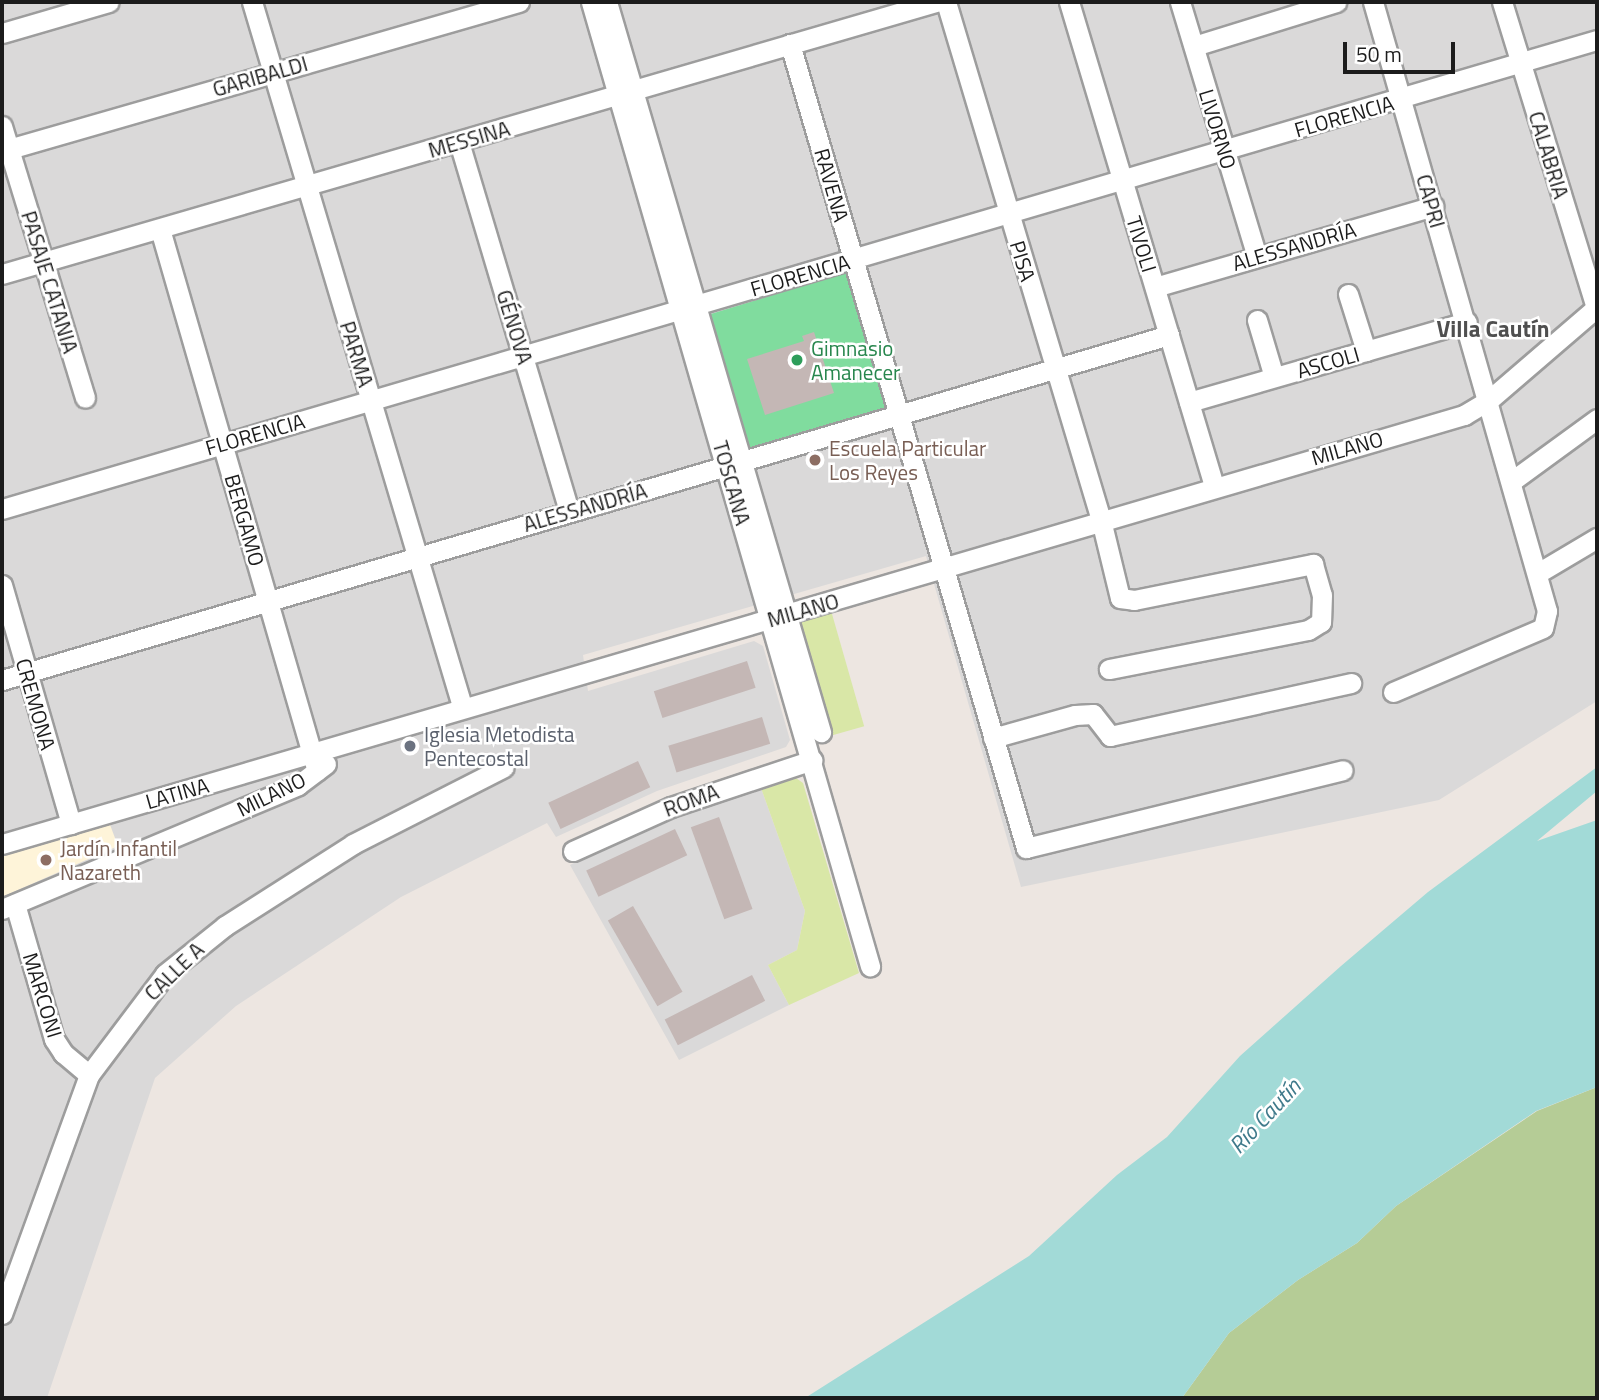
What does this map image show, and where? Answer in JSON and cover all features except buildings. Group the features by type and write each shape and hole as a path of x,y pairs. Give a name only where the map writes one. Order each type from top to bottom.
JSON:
{"street":[{"path":"2,33 109,2"},
{"name":"PARMA","path":"252,2 462,706"},
{"name":"GARIBALDI","path":"5,150 519,2"},
{"name":"TOSCANA","path":"591,2 626,92"},
{"name":"TOSCANA","path":"607,2 626,92 779,617 812,760 870,966"},
{"name":"MESSINA","path":"2,274 936,2"},
{"name":"PISA","path":"946,2 1101,520 1119,598 1134,600 1313,564 1322,595 1321,622 1308,630 1109,669"},
{"name":"TIVOLI","path":"1069,2 1214,486"},
{"name":"LIVORNO","path":"1180,2 1257,257"},
{"path":"1194,46 1273,11 1336,2"},
{"name":"CAPRI","path":"1373,2 1467,322 1547,611 1543,628 1393,692"},
{"name":"CALABRIA","path":"1502,2 1597,308"},
{"name":"FLORENCIA","path":"2,509 1597,40"},
{"name":"RAVENA","path":"790,44 1026,848 1343,770"},
{"name":"PASAJE CATANIA","path":"2,126 5,150 44,262 85,398"},
{"name":"GÉNOVA","path":"459,142 569,512"},
{"name":"ALESSANDRÍA","path":"1154,287 1433,206"},
{"name":"BERGAMO","path":"160,229 315,763"},
{"path":"1348,294 1366,351"},
{"name":"MILANO","path":"8,906 298,785 315,763 352,743 462,706 779,617 1214,486 1464,415 1489,400 1597,308"},
{"path":"1256,320 1274,377"},
{"name":"ASCOLI","path":"1189,401 1467,322"},
{"name":"ALESSANDRÍA","path":"2,680 1169,335"},
{"path":"1512,481 1597,419"},
{"path":"1538,573 1597,538"},
{"name":"CREMONA","path":"2,585 71,824"},
{"name":"TOSCANA","path":"779,617 821,732"},
{"path":"993,738 1093,714 1110,736 1351,683"},
{"name":"ROMA","path":"573,851 671,807 812,760"},
{"name":"LATINA","path":"2,844 315,763"},
{"name":"CALLE A","path":"2,1314 89,1075 140,1004 199,945 354,844 504,767"},
{"name":"MARCONI","path":"8,906 54,1039 62,1053 89,1075"}],"shaded area":[{"path":"2,2 1597,2 1597,701 1439,800 1021,887 926,556 583,655 588,691 754,641 763,646 790,740 786,747 657,791 556,837 547,823 401,897 236,1006 155,1078 47,1398 2,1398"},
{"path":"761,788 805,911 797,950 768,965 789,1005 679,1060 570,865 627,836"},
{"name":"Jardín Infantil Nazareth","path":"109,822 118,846 2,897 2,852"}],"green space":[{"name":"Gimnasio Amanecer","path":"848,272 889,407 749,450 707,315"},
{"path":"830,607 864,726 832,735 798,616"},
{"path":"796,778 803,783 859,973 789,1005 768,965 797,950 805,911 761,788"},
{"path":"1597,1087 1597,1398 1182,1398 1229,1333 1298,1280 1357,1243 1396,1206 1537,1111"}],"water":[{"name":"Río Cautín","path":"1597,767 1597,791 1537,841 1597,820 1597,1087 1536,1111 1396,1206 1357,1243 1298,1280 1229,1333 1182,1398 805,1398 1029,1256 1117,1175 1167,1137 1240,1056 1341,966 1428,892"}],"place":[{"name":"Gimnasio Amanecer","path":"797,360"},
{"name":"Escuela Particular Los Reyes","path":"815,460"},
{"name":"Iglesia Metodista Pentecostal","path":"410,746"},
{"name":"Jardín Infantil Nazareth","path":"46,860"}],"district":[{"name":"Villa Cautín","path":"1493,329"}]}
